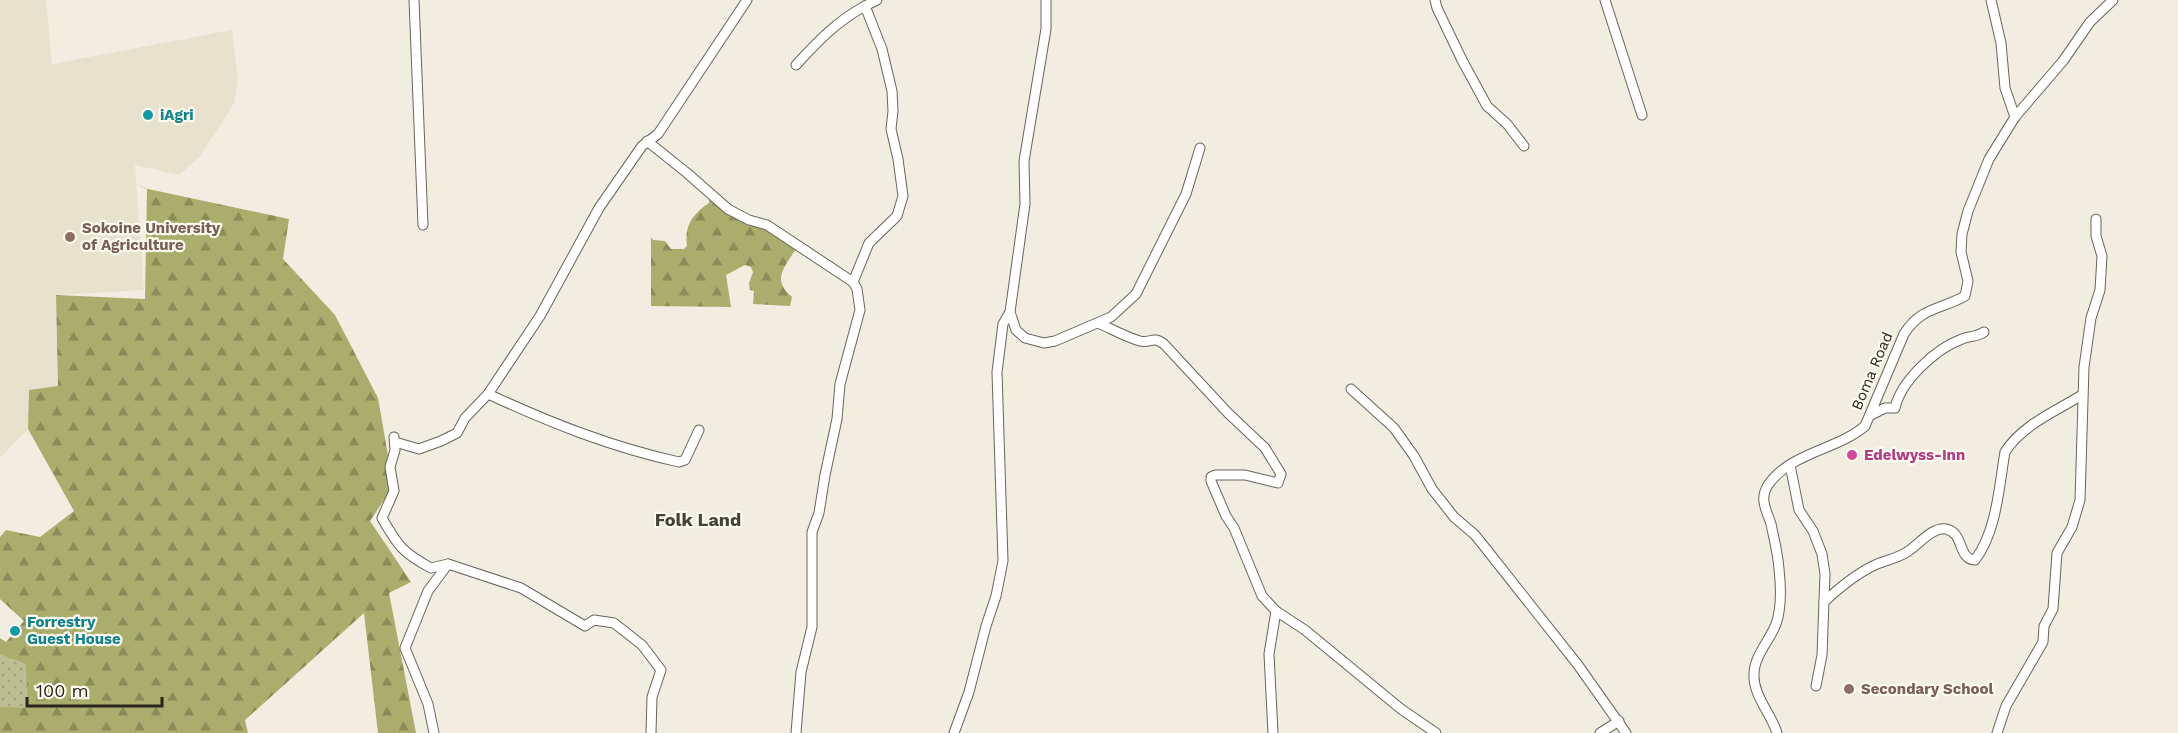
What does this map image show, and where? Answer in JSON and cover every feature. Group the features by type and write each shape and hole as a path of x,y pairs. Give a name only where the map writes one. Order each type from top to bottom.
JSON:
{"street":[{"path":"414,0 423,225"},
{"path":"651,733 652,697 662,670 642,645 614,623 594,620 585,626 521,588 448,564 431,568 408,556 396,542 382,518 394,491 390,467 395,439 419,449 457,433 465,418 488,394 540,316 599,208 647,141 658,134 747,0"},
{"path":"796,65 824,35 843,19 877,0"},
{"path":"954,733 969,692 996,596 1003,561 998,372 1003,324 1010,312 1024,213 1024,161 1046,29 1046,0"},
{"path":"1435,0 1462,60 1487,106 1507,124 1524,146"},
{"path":"1605,0 1642,115"},
{"path":"1991,0 2001,43 2005,88 2015,117"},
{"name":"Boma Road","path":"1777,733 1757,693 1754,672 1755,664 1777,622 1780,596 1779,567 1764,501 1765,491 1770,482 1790,465 1856,434 1865,426 1904,334 1912,321 1938,306 1965,296 1968,282 1961,252 1962,234 1968,211 1989,159 2015,117 2063,61 2090,22 2113,0"},
{"path":"853,282 869,243 897,216 903,196 891,129 893,111 891,92 882,49 865,6"},
{"path":"647,141 728,209 749,220 766,225 853,282 857,289 860,310 840,384 837,419 819,513 812,532 812,627 801,672 796,733"},
{"path":"1010,312 1016,330 1025,338 1044,343 1055,341 1111,317 1136,294 1186,194 1200,148"},
{"path":"1997,733 2006,706 2043,642 2044,626 2053,609 2057,553 2072,527 2080,500 2082,394 2089,327 2100,290 2102,256 2096,236 2096,219"},
{"path":"1098,323 1141,342 1152,339 1164,344 1228,413 1265,448 1281,474 1278,483 1245,475 1211,477 1262,596 1276,611 1305,630 1401,709 1437,733"},
{"path":"1871,415 1885,408 1895,408 1897,399 1907,382 1939,352 1960,339 1984,332"},
{"path":"1351,389 1394,428 1414,456 1432,489 1454,517 1475,535 1487,550 1626,733"},
{"path":"488,394 572,431 616,447 679,462 685,460 699,430"},
{"path":"1824,602 1863,571 1904,554 1936,530 1944,529 1954,532 1968,560 1975,560 1995,510 2005,452 2010,444 2024,430 2082,394"},
{"path":"1790,465 1799,510 1813,531 1822,554 1825,574 1822,655 1816,686"},
{"path":"434,733 428,704 405,648 428,591 448,564"},
{"path":"1273,733 1269,654 1276,611"},
{"path":"1599,733 1619,721"}],"shaded area":[{"name":"Sokoine University of Agriculture","path":"0,0 46,0 52,64 232,30 238,79 234,103 223,121 199,157 179,175 135,165 144,290 56,295 58,387 29,390 28,429 0,458"}],"green space":[{"path":"136,184 148,189 289,219 283,259 335,315 378,398 390,467 388,494 370,521 411,582 389,593 416,733 378,733 364,613 245,720 248,733 0,733 0,638 6,642 24,621 0,599 0,537 6,530 40,537 74,511 28,429 29,390 58,386 56,295 145,299 147,189"},
{"path":"710,193 751,221 797,247 785,266 781,278 785,290 792,297 790,306 753,304 754,291 750,290 749,283 753,272 751,267 745,265 726,275 731,307 651,306 651,237 653,240 665,241 671,249 684,249 687,246 688,226 698,211 709,203"},
{"path":"0,654 26,664 28,708 0,707"}],"place":[{"name":"iAgri","path":"148,115"},
{"name":"Sokoine University of Agriculture","path":"70,237"},
{"name":"Edelwyss-Inn","path":"1852,455"},
{"name":"Forrestry Guest House","path":"15,631"},
{"name":"Secondary School","path":"1849,689"}],"district":[{"name":"Folk Land","path":"698,519"}]}
